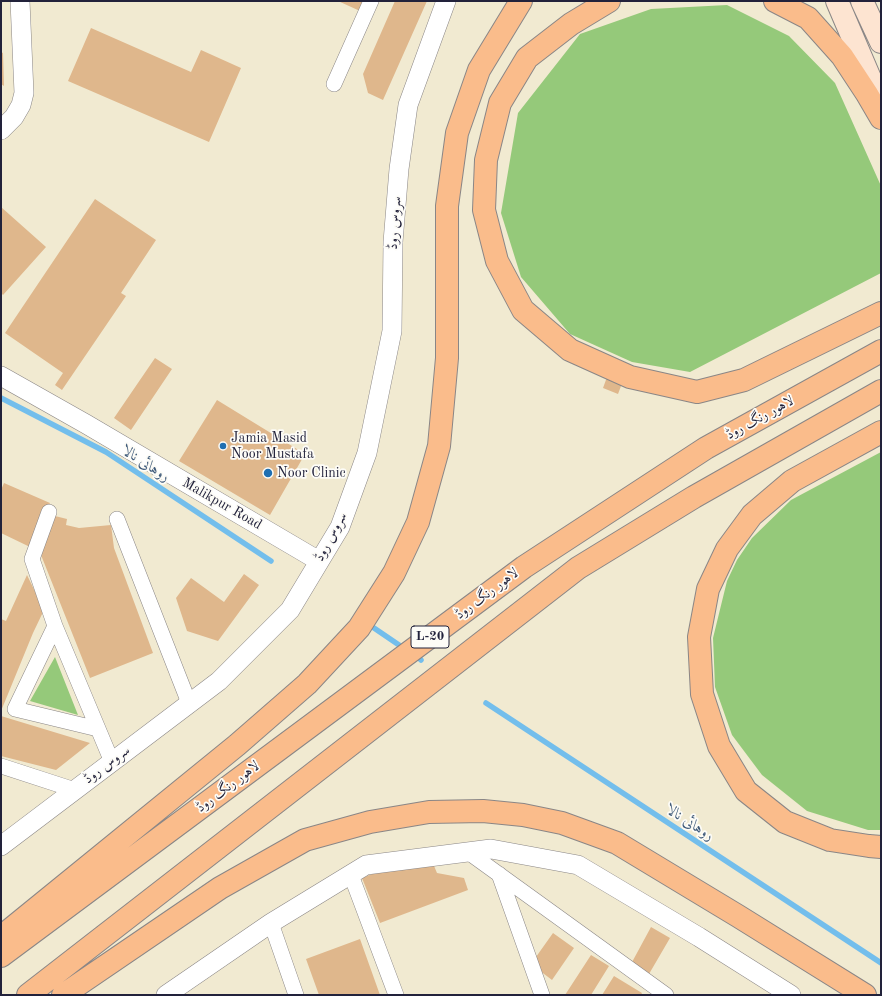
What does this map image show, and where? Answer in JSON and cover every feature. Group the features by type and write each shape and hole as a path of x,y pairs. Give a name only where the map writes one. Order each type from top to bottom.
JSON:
{"highway":[{"path":"1,937 237,744 306,684 359,628 394,573 418,522 439,446 447,358 447,206 457,133 480,70 521,1"},
{"path":"609,1 571,24 527,58 500,104 486,160 484,210 497,261 523,310 570,350 630,377 697,392 744,380 881,313"},
{"path":"775,1 808,18 842,56 881,118"},
{"name":"لاہور رنگ روڈ","path":"1,956 524,567 706,448 881,351"},
{"name":"L-20","path":"28,995 578,568 694,497 881,391"},
{"path":"881,432 792,481 752,515 727,549 708,589 699,637 702,694 720,746 746,791 785,822 830,840 881,847"},
{"path":"63,995 220,888 305,840 370,822 429,812 483,812 523,815 562,823 617,843 745,920 865,995"}],"main road":[{"path":"837,1 881,104"},
{"path":"862,1 881,42"}],"street":[{"path":"1,130 14,117 21,106 24,93 20,1"},
{"path":"334,84 371,1"},
{"name":"سروس روڈ","path":"1,846 219,681 290,610 340,526 367,452 392,331 393,242 399,169 408,105 446,1"},
{"name":"Malikpur Road","path":"1,376 100,432 319,561"},
{"path":"49,512 32,559 55,626 112,762"},
{"path":"117,519 189,703"},
{"path":"55,626 15,709 98,729"},
{"path":"1,766 75,790"},
{"path":"166,995 271,923 366,865 491,848 578,865 699,937 791,995"},
{"path":"468,852 666,995"},
{"path":"351,874 396,995"},
{"path":"499,874 542,995"},
{"path":"271,923 296,995"}],"green space":[{"path":"727,5 789,36 835,83 881,186 881,273 690,372 632,362 570,334 521,277 501,213 518,113 580,34 651,9"},
{"path":"881,452 881,830 868,830 807,811 762,775 732,735 715,687 713,638 727,581 737,560 752,538 791,500"},
{"path":"55,657 78,715 30,701"}],"building":[{"path":"338,1 365,1 360,11"},
{"path":"395,1 427,1 383,100 368,93 363,74"},
{"path":"91,28 191,72 201,50 241,68 209,142 68,81"},
{"path":"1,52 3,53 4,86 1,84"},
{"path":"95,199 156,240 121,293 126,296 62,390 55,385 63,373 5,333"},
{"path":"1,207 46,247 3,295 1,293"},
{"path":"155,358 172,369 131,430 114,418"},
{"path":"614,358 629,365 618,394 603,388"},
{"path":"217,400 305,454 270,515 179,461"},
{"path":"4,483 50,503 30,547 1,533 1,490"},
{"path":"51,515 67,519 66,525 79,528 111,525 114,548 153,653 90,678 41,555"},
{"path":"244,574 259,585 218,641 187,631 176,598 191,578 224,602"},
{"path":"27,575 44,610 1,711 1,619 6,621"},
{"path":"1,716 90,743 56,770 1,756"},
{"path":"432,861 437,873 464,878 468,890 380,923 362,878 392,866"},
{"path":"651,927 670,938 649,974 631,964"},
{"path":"553,933 574,948 552,980 531,964"},
{"path":"360,939 380,995 319,995 306,959"},
{"path":"591,955 609,966 591,995 565,995"},
{"path":"614,976 642,993 641,995 602,995"}],"waterway":[{"name":"روہائی نالا","path":"1,398 106,452 271,561"},
{"name":"روہائی نالا","path":"374,628 399,645"},
{"name":"روہائی نالا","path":"486,703 881,963"}],"place":[{"name":"Jamia Masid Noor Mustafa","path":"223,446"},
{"name":"Noor Clinic","path":"268,473"}]}
